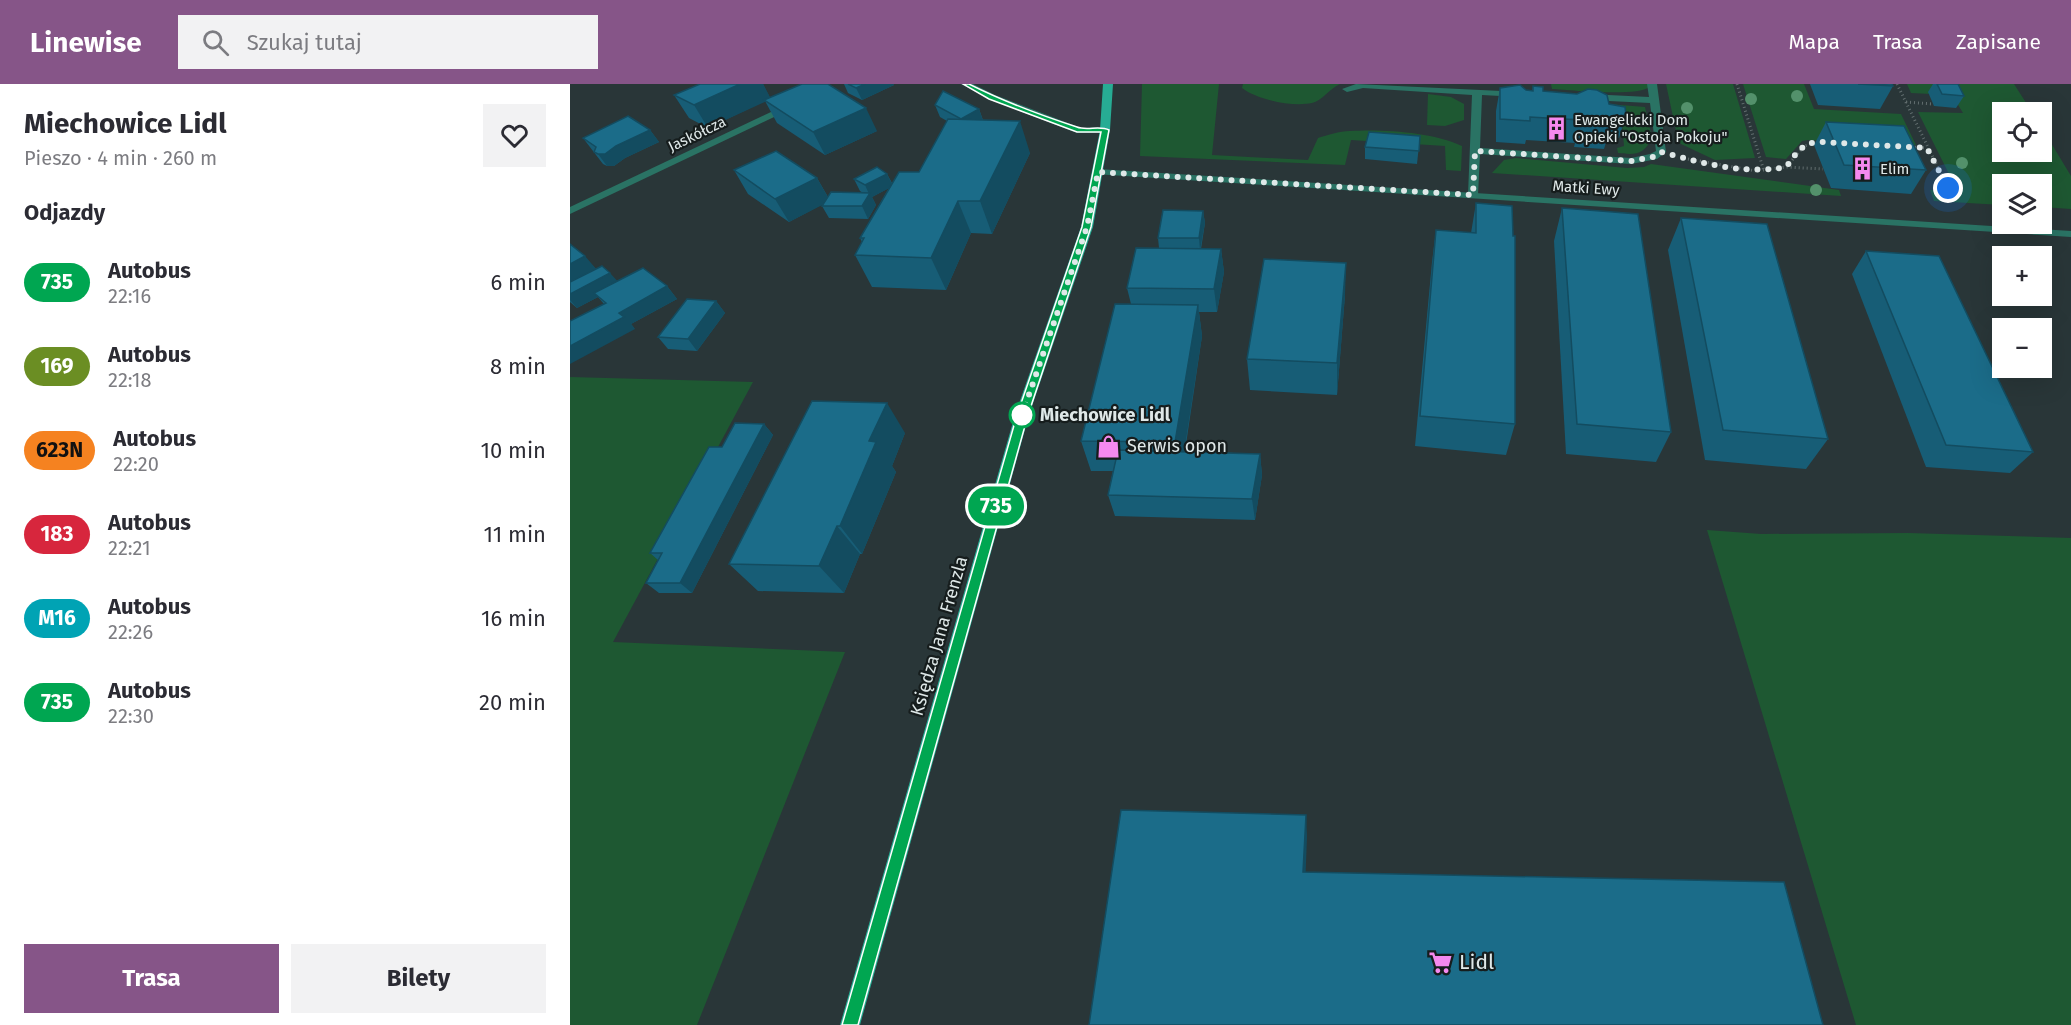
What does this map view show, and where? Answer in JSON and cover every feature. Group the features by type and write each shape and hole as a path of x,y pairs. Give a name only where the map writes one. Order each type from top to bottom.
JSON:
{"main road":[{"name":"Księdza Jana Frenzla","path":"850,1025 1019,426 1087,227 1105,130 1108,84"}],"street":[{"path":"966,84 992,97 1080,131 1105,130"},
{"path":"1475,151 1631,161 1653,157 1661,152 1652,84"},
{"path":"1347,89 1363,85 1524,94"},
{"path":"1473,195 1477,92"},
{"path":"1571,96 1654,100"},
{"name":"Jaskółcza","path":"570,212 804,99"},
{"name":"Matki Ewy","path":"1098,172 2071,234"}],"path":[{"path":"1737,84 1764,171"},
{"path":"1897,84 1948,188"},
{"path":"1906,102 1932,104"},
{"path":"1786,167 1803,146 1809,142 1821,142"},
{"path":"1904,146 1927,148"},
{"path":"1661,152 1727,167 1764,171 1786,167 1822,169"}],"green space":[{"path":"1142,84 1219,84 1212,155 1308,160 1318,138 1346,131 1392,131 1436,137 1462,146 1461,171 1446,170 1445,146 1351,140 1345,165 1140,156"},
{"path":"1243,84 1340,84 1316,102 1295,104 1276,102 1257,96 1242,88"},
{"path":"1551,84 1648,84 1649,87 1632,92 1603,92 1552,89"},
{"path":"1666,84 1733,84 1755,158 1715,160 1681,144 1678,140"},
{"path":"1743,84 1804,84 1814,109 1901,114 1916,145 1808,140 1802,141 1786,159 1766,157"},
{"path":"1907,84 2014,84 2026,102 1992,102 1992,162 2052,162 2052,145 2071,176 2071,209 2052,208 2052,174 1992,174 1992,204 1934,201 1930,190 1958,192 1918,112 1963,113 1952,95 1911,93"},
{"path":"1428,94 1451,97 1464,104 1464,120 1445,126 1427,125"},
{"path":"1609,104 1645,107 1652,138 1646,148 1634,154 1618,153 1617,148 1624,146 1622,122"},
{"path":"1516,158 1627,168 1644,167 1651,164 1839,190 1841,196 1492,173 1504,160"},
{"path":"570,377 753,382 613,642 845,652 697,1025 570,1025"},
{"path":"1707,530 1761,534 1908,533 2071,538 2071,1025 1856,1025"}],"building":[{"path":"700,84 740,84 694,105 674,95"},
{"path":"802,84 828,84 866,108 813,132 764,100"},
{"path":"848,84 865,84 856,88"},
{"path":"1858,84 1892,84 1893,86"},
{"path":"1937,84 1958,84 1964,96 1942,94"},
{"path":"1520,85 1526,90 1533,91 1533,86 1543,87 1543,91 1577,94 1588,89 1597,90 1607,95 1609,104 1625,107 1626,115 1611,117 1611,126 1580,124 1581,120 1530,117 1530,121 1500,119 1500,88"},
{"path":"943,91 979,109 961,119 935,105"},
{"path":"628,116 650,130 616,146 605,154 594,152 596,147 583,138"},
{"path":"948,119 1020,121 980,201 958,201 931,258 855,255 864,238 860,238 899,172 919,172"},
{"path":"1826,122 1904,126 1926,170 1844,165"},
{"path":"1369,132 1420,136 1419,151 1365,147"},
{"path":"776,151 817,178 775,199 734,170"},
{"path":"877,167 887,174 865,185 854,179"},
{"path":"831,192 870,193 862,206 822,206"},
{"path":"1476,203 1512,206 1513,236 1515,236 1515,424 1420,416 1436,230 1476,233"},
{"path":"1562,208 1638,214 1671,432 1577,424"},
{"path":"1163,210 1203,211 1199,238 1158,238"},
{"path":"1681,218 1767,224 1828,439 1723,430"},
{"path":"570,244 585,256 570,264"},
{"path":"1136,248 1221,249 1214,289 1127,288"},
{"path":"1866,251 1939,256 1992,367 1992,378 1998,378 2033,452 1946,445"},
{"path":"1264,259 1346,263 1337,363 1247,359"},
{"path":"602,266 610,273 570,294 570,282"},
{"path":"643,268 667,286 619,313 624,317 570,346 570,321 606,303 594,293"},
{"path":"687,299 716,301 688,339 658,337"},
{"path":"1115,304 1198,305 1175,442 1081,441"},
{"path":"812,401 887,403 869,441 876,442 840,526 837,526 819,566 729,564"},
{"path":"735,423 764,424 680,583 646,583 662,553 650,553 709,447 722,447"},
{"path":"1118,450 1260,454 1252,499 1108,495"},
{"name":"Lidl","path":"1121,810 1306,815 1303,872 1784,882 1823,1025 1089,1025"}],"bus line":[{"name":"735","path":"850,1025 1022,415 1087,227 1105,130 1080,131 992,97 966,84"}],"place":[{"name":"Ewangelicki Dom Opieki \"Ostoja Pokoju\"","path":"1556,129"},
{"name":"Elim","path":"1862,169"},
{"name":"Miechowice Lidl","path":"1022,415"},
{"name":"Serwis opon","path":"1109,446"},
{"name":"Lidl","path":"1441,962"}],"route":[{"path":"1022,415 1087,227 1098,172 1473,195 1475,151 1631,161 1653,157 1661,152 1727,167 1764,171 1786,167 1803,146 1809,142 1821,142 1927,148 1948,188"}]}
